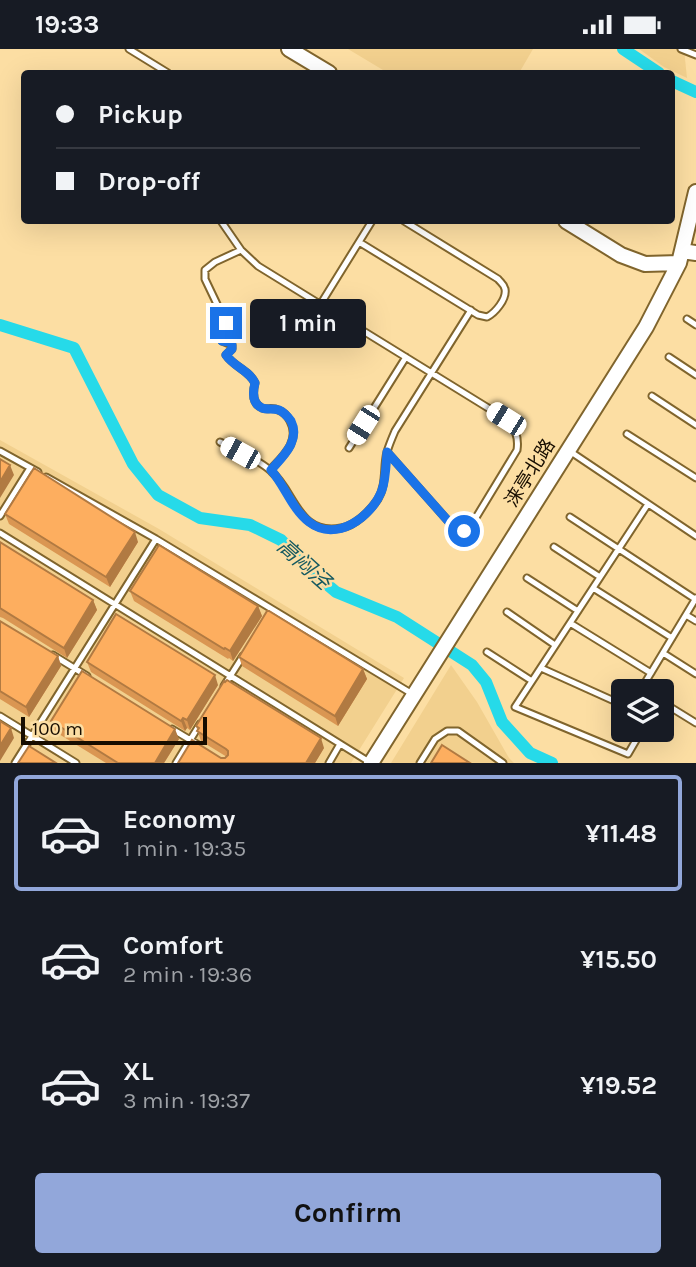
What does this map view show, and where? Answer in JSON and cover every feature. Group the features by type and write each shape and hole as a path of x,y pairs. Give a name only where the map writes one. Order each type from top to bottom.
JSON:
{"street":[{"path":"289,49 324,70"},
{"name":"涞亭北路","path":"371,763 646,327 686,256 696,193"},
{"path":"571,224 621,255 645,264 686,256"}],"lane":[{"path":"128,49 163,70"},
{"path":"681,49 696,55"},
{"path":"223,224 241,250 258,266 506,419 515,429 518,439 517,450 469,529 464,531 457,531 387,452"},
{"path":"320,305 370,224"},
{"path":"359,242 471,310 486,317 494,314 505,295 505,286 409,224"},
{"path":"241,250 215,262 205,270 205,279 226,323 226,329 219,337 232,345 226,355 252,376 257,404 263,409 279,410 292,424 294,434 291,446 271,470"},
{"path":"220,442 271,470 310,523 327,531 346,528 361,518 377,500 383,487 387,452 395,431 471,310"},
{"path":"687,319 696,325"},
{"path":"349,448 406,357"},
{"path":"669,357 696,375"},
{"path":"652,396 696,425"},
{"path":"627,434 696,478"},
{"path":"0,450 156,539 414,695"},
{"path":"568,450 696,536"},
{"path":"0,516 30,468"},
{"path":"635,742 628,754 515,707 648,504"},
{"path":"570,517 696,599 648,679"},
{"path":"0,533 371,763"},
{"path":"15,763 156,539"},
{"path":"554,547 600,577"},
{"path":"527,578 578,611"},
{"path":"593,588 672,638"},
{"path":"265,620 272,609"},
{"path":"507,613 555,645"},
{"path":"686,615 696,621"},
{"path":"570,623 651,673"},
{"path":"43,649 98,683"},
{"path":"487,652 532,681"},
{"path":"217,697 244,653"},
{"path":"663,653 696,674"},
{"path":"541,667 611,699"},
{"path":"674,709 696,723"},
{"path":"0,716 76,763"},
{"path":"176,763 204,719"},
{"path":"167,726 200,746"},
{"path":"420,763 435,739 447,731 458,731 503,763"},
{"path":"329,763 341,744"}],"shaded area":[{"path":"348,49 533,49 521,70 383,70"},
{"path":"639,49 684,49 687,78 664,67"},
{"path":"0,440 159,529 404,678 351,763 0,763"},
{"path":"451,665 477,702 514,763 391,763"}],"building":[{"path":"0,459 10,465 0,482"},
{"path":"34,468 135,532 106,577 5,514"},
{"path":"0,542 93,600 64,648 0,608"},
{"path":"159,545 258,606 230,651 130,591"},
{"path":"267,611 363,669 335,716 239,657"},
{"path":"116,614 215,675 187,720 183,718 181,721 87,662"},
{"path":"0,621 58,656 26,707 0,691"},
{"path":"82,671 175,729 155,763 118,763 51,721"},
{"path":"227,680 321,738 306,763 178,763 192,740 221,758 228,755 226,749 197,731 199,728 196,726"},
{"path":"0,721 11,728 0,746"},
{"path":"442,745 470,763 431,763"},
{"path":"29,746 56,763 18,763"}],"waterway":[{"path":"623,49 654,70"},
{"path":"675,82 696,92"},
{"name":"高闷泾","path":"0,325 74,348 133,464 158,495 200,518 250,525 281,540 336,592 397,617 472,665 486,682 502,722 530,753 552,763"}],"route":[{"path":"226,323 226,329 219,337 232,345 226,355 229,360 252,376 257,404 263,409 279,410 292,424 294,434 291,446 271,470 310,523 327,531 346,528 361,518 377,500 383,487 387,452 457,531 464,531"}]}
